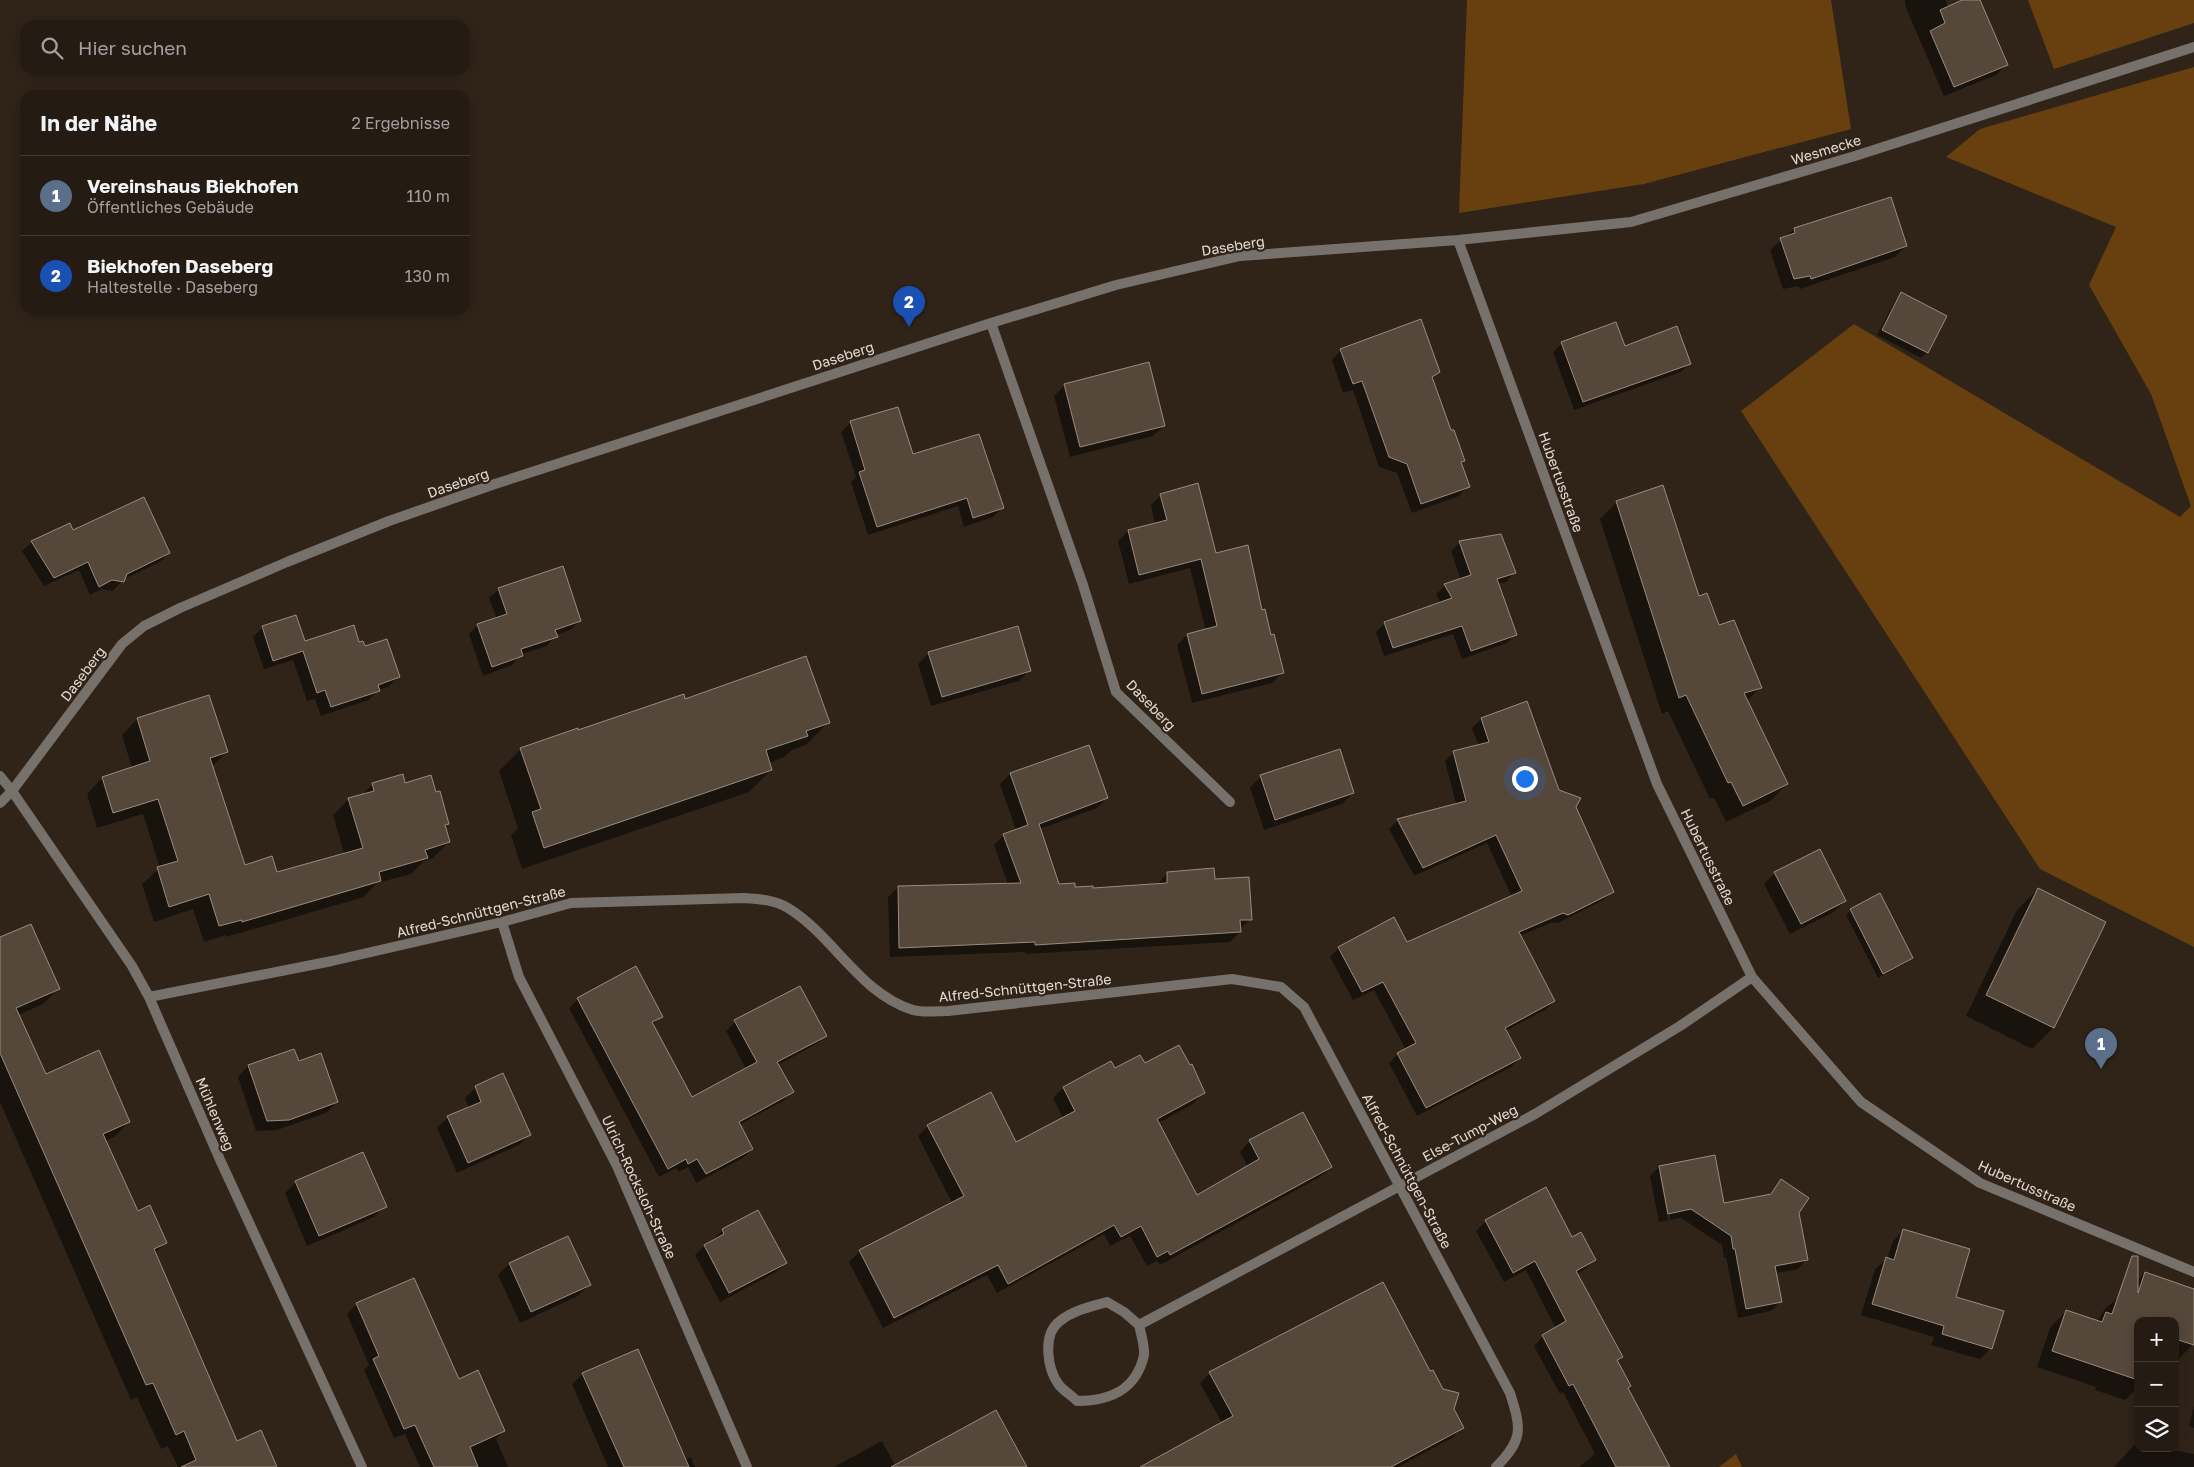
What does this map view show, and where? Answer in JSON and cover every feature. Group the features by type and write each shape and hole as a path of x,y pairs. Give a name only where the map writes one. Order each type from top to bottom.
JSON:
{"street":[{"name":"Wesmecke","path":"1458,240 1631,222 1855,156 2194,47"},
{"name":"Daseberg","path":"0,803 12,790 122,644 144,626 180,608 287,562 415,512 991,323 1116,285 1240,256 1458,240"},
{"name":"Hubertusstraße","path":"1458,240 1657,784 1752,977 1860,1102 1980,1183 2194,1272"},
{"name":"Daseberg","path":"991,323 1083,586 1116,692 1230,802"},
{"name":"Mühlenweg","path":"0,776 12,790 132,966 150,997 221,1162 362,1467"},
{"name":"Alfred-Schnüttgen-Straße","path":"150,997 332,961 502,922 571,903 744,898 768,900 787,907 805,920 860,976 890,999 914,1010 948,1011 1232,979 1281,987 1304,1008 1510,1393 1518,1417 1518,1437 1507,1456 1496,1467"},
{"name":"Ulrich-Rocksloh-Straße","path":"502,922 519,977 617,1166 747,1467"},
{"name":"Else-Tump-Weg","path":"1139,1325 1536,1114 1680,1026 1752,977"},
{"path":"1107,1302 1124,1312 1139,1325 1144,1354 1136,1375 1118,1394 1098,1401 1076,1401 1058,1384 1050,1364 1048,1342 1058,1322 1078,1310 1107,1302"}],"shaded area":[{"path":"1467,0 1831,0 1851,129 1644,184 1459,213"},
{"path":"2028,0 2194,0 2194,23 2054,69"},
{"path":"2194,67 2194,947 2040,869 1741,411 1854,324 2180,517 2191,506 2151,394 2089,285 2116,227 1946,157 1980,129"},
{"path":"1736,1454 1742,1467 1719,1467"}],"building":[{"path":"1962,0 1980,0 2008,65 1954,87 1930,31 1945,23 1940,10"},
{"path":"1891,197 1907,246 1811,279 1810,276 1794,279 1780,238 1795,233 1794,228"},
{"path":"1901,292 1947,316 1928,353 1882,330"},
{"path":"1421,319 1440,372 1432,377 1451,430 1454,430 1465,461 1461,462 1470,487 1421,504 1407,464 1389,457 1362,381 1353,384 1340,349"},
{"path":"1616,322 1625,346 1677,326 1691,364 1583,402 1561,342"},
{"path":"1149,362 1165,426 1080,447 1064,384"},
{"path":"898,407 913,454 979,434 1004,508 973,518 967,498 877,527 859,472 865,470 850,421"},
{"path":"1198,483 1216,553 1248,545 1262,610 1265,609 1271,635 1274,634 1284,673 1202,694 1187,634 1217,626 1201,559 1139,575 1128,530 1167,520 1160,494"},
{"path":"1663,485 1699,596 1707,593 1719,625 1734,620 1762,688 1744,693 1788,784 1743,806 1731,782 1728,783 1686,695 1679,698 1616,501"},
{"path":"144,497 170,553 127,574 124,582 112,580 99,587 88,562 54,578 31,541 70,523 73,530"},
{"path":"1501,534 1516,573 1497,579 1517,635 1471,651 1462,626 1393,648 1384,622 1452,598 1444,584 1471,575 1459,541"},
{"path":"563,566 581,621 555,630 558,637 521,649 523,656 492,667 477,624 507,614 498,588"},
{"path":"296,615 305,641 354,625 359,642 363,641 365,646 387,639 400,677 378,685 380,691 331,707 325,690 317,693 303,651 273,661 262,626"},
{"path":"1018,626 1031,671 942,697 928,652"},
{"path":"806,656 830,723 806,731 808,736 766,750 772,770 544,848 532,812 541,809 520,748 684,694 685,699"},
{"path":"209,695 228,752 210,758 245,865 272,856 277,872 363,848 348,798 374,791 372,783 403,774 405,783 431,775 436,792 440,791 449,824 445,825 450,842 425,850 428,858 379,872 381,881 242,922 242,920 219,926 209,894 169,907 157,867 178,861 158,799 113,813 102,777 150,761 137,718"},
{"path":"1527,701 1559,790 1581,798 1576,807 1614,892 1568,915 1563,913 1519,932 1555,1001 1505,1028 1521,1058 1426,1108 1397,1053 1416,1043 1383,982 1362,992 1338,947 1394,917 1407,942 1522,891 1496,835 1423,868 1397,819 1466,801 1453,751 1489,742 1481,718"},
{"path":"1089,745 1108,798 1039,824 1059,884 1075,883 1075,887 1093,886 1093,888 1167,883 1167,872 1214,868 1215,879 1249,877 1252,920 1240,920 1241,932 1035,945 1035,942 899,948 898,886 1021,883 1003,834 1028,825 1010,773"},
{"path":"1340,749 1354,793 1275,820 1260,775"},
{"path":"1820,849 1846,901 1801,924 1774,872"},
{"path":"2038,888 2106,922 2054,1028 1986,995"},
{"path":"1880,893 1913,958 1883,974 1850,909"},
{"path":"31,924 60,989 16,1008 46,1074 99,1050 130,1122 103,1134 138,1211 150,1205 167,1243 154,1249 237,1441 261,1430 277,1467 181,1467 196,1460 184,1431 176,1435 153,1383 146,1385 0,1053 0,937"},
{"path":"636,966 663,1017 652,1022 692,1097 757,1062 734,1020 800,986 827,1036 777,1062 794,1092 739,1122 753,1149 706,1174 697,1159 688,1164 686,1159 668,1169 577,998"},
{"path":"1179,1045 1190,1065 1192,1064 1205,1093 1157,1119 1197,1195 1259,1159 1249,1140 1303,1112 1332,1167 1170,1255 1168,1251 1157,1257 1141,1226 1121,1237 1114,1225 1008,1284 998,1265 894,1318 859,1250 964,1196 927,1125 991,1092 1016,1142 1075,1111 1063,1087 1111,1061 1115,1068 1140,1055 1145,1063"},
{"path":"294,1049 299,1061 321,1053 338,1102 289,1120 267,1121 248,1065"},
{"path":"503,1073 531,1135 468,1163 447,1116 481,1102 475,1086"},
{"path":"363,1152 387,1207 319,1236 295,1181"},
{"path":"1715,1155 1724,1203 1771,1194 1781,1179 1809,1198 1799,1213 1808,1260 1775,1266 1782,1302 1746,1309 1731,1236 1691,1209 1668,1214 1659,1166"},
{"path":"1546,1187 1572,1237 1581,1232 1596,1260 1576,1271 1623,1357 1617,1360 1631,1386 1628,1388 1670,1467 1616,1467 1573,1384 1569,1386 1542,1335 1566,1321 1535,1261 1513,1273 1485,1220"},
{"path":"758,1210 787,1263 729,1293 704,1245 724,1234 722,1229"},
{"path":"1903,1229 1970,1249 1956,1297 2004,1311 1992,1349 1942,1334 1944,1326 1872,1304 1886,1257 1894,1260"},
{"path":"568,1236 591,1285 531,1312 509,1263"},
{"path":"2132,1256 2138,1256 2138,1293 2145,1272 2194,1289 2194,1345 2179,1340 2179,1317 2134,1317 2134,1379 2052,1351 2066,1310 2102,1322 2106,1312 2112,1314"},
{"path":"414,1278 459,1379 478,1370 505,1431 470,1447 478,1467 434,1467 415,1425 404,1429 373,1359 379,1356 356,1303"},
{"path":"1383,1282 1430,1371 1433,1370 1443,1389 1459,1393 1454,1409 1464,1428 1391,1467 1140,1467 1233,1416 1209,1372"},
{"path":"638,1349 689,1467 624,1467 582,1373"},
{"path":"996,1410 1027,1467 891,1467 967,1426"}],"place":[{"name":"Biekhofen Daseberg","path":"909,327"},
{"name":"Vereinshaus Biekhofen","path":"2101,1069"}]}
